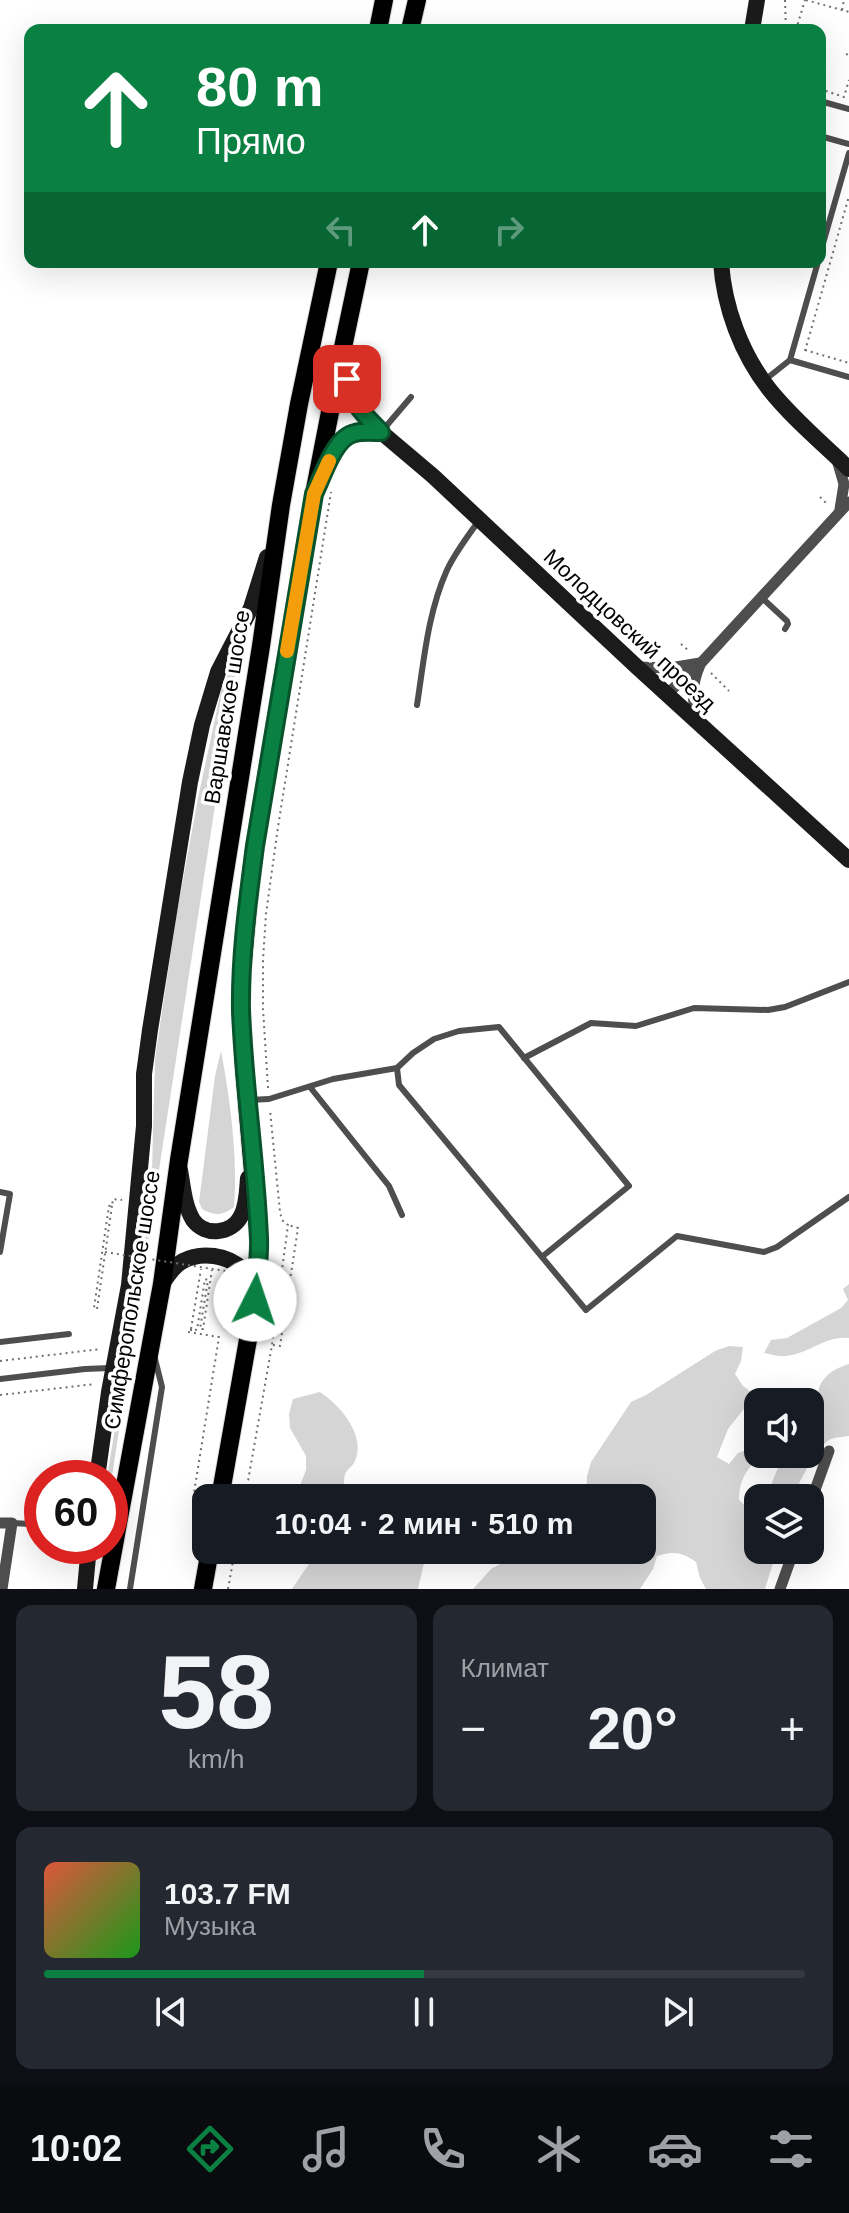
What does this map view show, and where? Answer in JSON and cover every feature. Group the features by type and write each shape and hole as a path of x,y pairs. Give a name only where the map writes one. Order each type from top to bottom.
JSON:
{"main road":[{"path":"379,24 384,0"},
{"path":"411,24 417,0"},
{"name":"Варшавское шоссе","path":"179,1160 281,505 328,268"},
{"path":"222,1484 255,1300 259,1242 241,1006 248,905 255,846 323,493 343,345 360,268"},
{"name":"Симферопольское шоссе","path":"106,1589 162,1284 179,1160"},
{"path":"200,1589 206,1564"}],"street":[{"path":"753,24 757,0"},
{"path":"722,268 728,305 739,337 763,381 849,469"},
{"name":"Молодцовский проезд","path":"343,345 348,391 381,432 433,476 849,860"},
{"path":"323,493 336,447 341,440 355,433 381,432"},
{"path":"835,455 844,484 844,512"},
{"path":"667,694 701,663 844,512 849,502"},
{"path":"100,1460 129,1285 141,1156 144,1074 190,782 209,698 218,672 251,608 281,505"},
{"path":"637,667 670,668 701,663"},
{"path":"698,723 692,695 695,675 701,663"},
{"path":"179,1160 191,1216 206,1229 223,1231 240,1220 245,1208 252,1148"},
{"path":"162,1284 171,1270 184,1260 204,1255 229,1259 244,1271 255,1300"},
{"path":"817,1484 829,1451"},
{"path":"2,1589 6,1523"},
{"path":"85,1589 87,1564"},
{"path":"780,1589 789,1564"}],"lane":[{"path":"826,103 849,109"},
{"path":"826,138 849,144"},
{"path":"826,233 849,153"},
{"path":"763,381 790,360 816,268"},
{"path":"790,360 849,377"},
{"path":"381,432 411,397"},
{"path":"417,705 431,615 438,592 448,567 480,521"},
{"path":"761,597 787,621 785,629"},
{"path":"524,1058 591,1023 636,1026 694,1008 768,1010 785,1007 849,982"},
{"path":"247,1100 269,1099 333,1079 397,1068 434,1039 459,1031 499,1027 629,1186 543,1256"},
{"path":"397,1068 399,1085 586,1310 677,1236 764,1252 777,1247 849,1197"},
{"path":"310,1087 389,1186 402,1215"},
{"path":"0,1192 10,1194 0,1252"},
{"path":"0,1342 69,1334"},
{"path":"130,1589 162,1387 151,1340"},
{"path":"0,1379 85,1369 114,1369"}],"path":[{"path":"785,0 786,24"},
{"path":"798,24 806,0 849,12"},
{"path":"842,10 844,0"},
{"path":"826,91 844,97 849,80"},
{"path":"805,351 849,196"},
{"path":"799,349 849,363"},
{"path":"272,1345 280,1346 298,1228 282,1220 280,1212 269,1099 263,960 266,914 323,493"},
{"path":"112,1206 109,1206 94,1308 97,1309 105,1252 112,1206 113,1199 122,1200"},
{"path":"247,1484 272,1345 288,1225"},
{"path":"105,1252 289,1281"},
{"path":"190,1331 201,1268"},
{"path":"190,1331 197,1330 205,1279 208,1280 200,1329 203,1329 212,1269"},
{"path":"190,1331 219,1337 195,1484"},
{"path":"0,1361 107,1349"},
{"path":"0,1395 96,1384"},
{"path":"228,1589 232,1564"}],"shaded area":[{"path":"237,654 114,1460 110,1460 147,1228 155,1059 176,918 221,691"},
{"path":"221,1051 232,1129 235,1189 234,1207 218,1214 202,1209 199,1202"},
{"path":"849,1284 849,1338 832,1339 793,1355 764,1353 771,1340 787,1338 841,1308 848,1300 843,1289"},
{"path":"729,1346 743,1347 735,1374 746,1388 744,1409 728,1429 717,1457 729,1464 744,1451 744,1468 749,1468 743,1479 739,1500 744,1504 744,1564 773,1564 765,1589 706,1589 696,1562 673,1553 657,1556 656,1559 656,1484 587,1484 591,1462 631,1402 715,1351"},
{"path":"849,1364 849,1436 831,1439 824,1444 824,1388 819,1388 835,1370"},
{"path":"320,1392 336,1405 350,1423 355,1433 357,1453 354,1463 346,1472 344,1484 301,1484 306,1456 290,1428 289,1414 293,1399"},
{"path":"778,1468 807,1468 799,1484 772,1484"},
{"path":"309,1564 424,1564 418,1589 292,1589"},
{"path":"500,1564 655,1564 640,1589 473,1589 491,1569"}],"slow traffic":[{"path":"287,651 314,494 329,461"}],"route":[{"path":"255,1300 259,1242 241,1006 248,905 255,846 314,494 341,440 355,433 381,432 353,401 347,379"}]}
